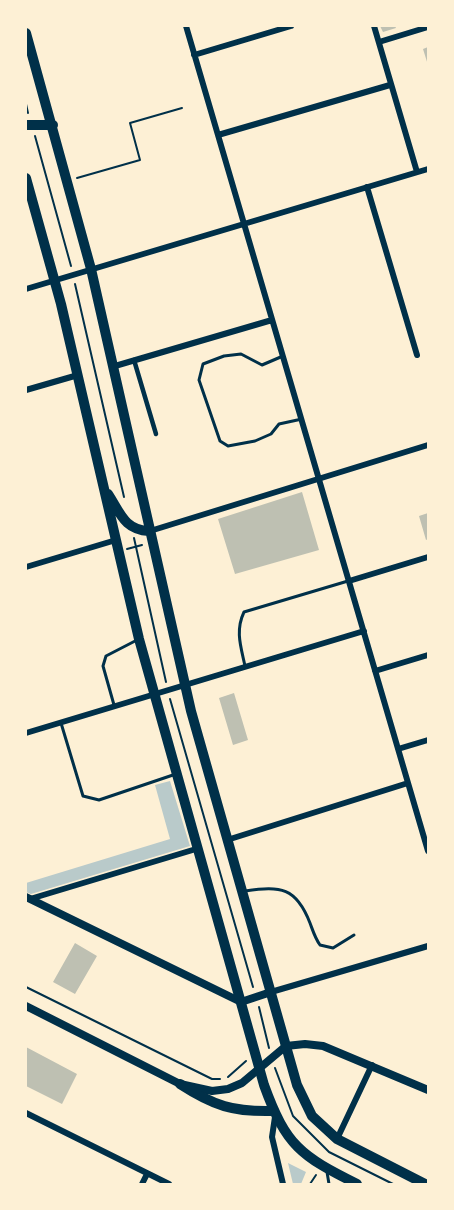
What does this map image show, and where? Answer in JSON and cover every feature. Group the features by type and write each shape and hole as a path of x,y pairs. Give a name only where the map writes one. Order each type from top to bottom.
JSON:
{"main road":[{"path":"26,33 69,181 115,366 149,531 185,686 286,1046 307,1109 317,1124 337,1139 425,1185"},
{"path":"26,126 52,125"},
{"path":"26,177 55,280 139,639 259,1070 274,1114 291,1142 324,1169 357,1185"},
{"path":"104,487 125,522 136,529 149,531"},
{"path":"180,1084 208,1102 228,1109 274,1114"}],"street":[{"path":"186,26 429,851"},
{"path":"194,55 291,26"},
{"path":"374,26 417,172"},
{"path":"379,42 429,27"},
{"path":"218,135 390,85"},
{"path":"26,289 429,169"},
{"path":"367,187 417,355"},
{"path":"115,366 272,320"},
{"path":"134,360 156,434"},
{"path":"26,390 78,375"},
{"path":"149,531 429,446"},
{"path":"26,567 116,540"},
{"path":"349,581 429,558"},
{"path":"26,733 364,631"},
{"path":"375,671 429,655"},
{"path":"398,749 429,740"},
{"path":"227,840 408,783"},
{"path":"28,898 196,849"},
{"path":"28,898 241,1002 429,946"},
{"path":"26,1006 180,1084 212,1091 228,1089 242,1083 286,1046 305,1044 323,1046 429,1090"},
{"path":"337,1139 372,1065"},
{"path":"26,1113 169,1185"},
{"path":"274,1114 272,1137 283,1185"},
{"path":"142,1185 147,1174"}],"lane":[{"path":"283,356 262,365 245,354 224,356 203,364 199,380 220,441 228,446 255,441 271,434 279,424 302,419"},
{"path":"246,668 238,637 239,623 244,612 349,581"},
{"path":"114,707 103,666 106,656 139,639"},
{"path":"61,723 83,796 89,799 99,800 175,774"},
{"path":"242,891 268,888 285,890 295,895 320,945 333,948 354,935"},
{"path":"324,1169 329,1185"}],"path":[{"path":"69,181 140,160 130,123 182,108"},
{"path":"118,551 152,542"},
{"path":"26,987 212,1080 226,1078 268,1041"},
{"path":"310,1185 324,1169 337,1139"}],"shaded area":[{"path":"170,781 190,846 31,894 26,892 26,883 170,839 155,785"},
{"path":"288,1163 306,1172 301,1184 293,1184"}],"building":[{"path":"380,26 395,26 396,28 383,32"},
{"path":"428,47 428,65 423,49"},
{"path":"302,492 319,550 235,574 218,519"},
{"path":"428,513 428,539 426,540 419,516"},
{"path":"234,693 248,740 233,745 219,698"},
{"path":"75,943 97,956 75,994 53,982"},
{"path":"26,1047 77,1074 62,1104 26,1086"}]}
